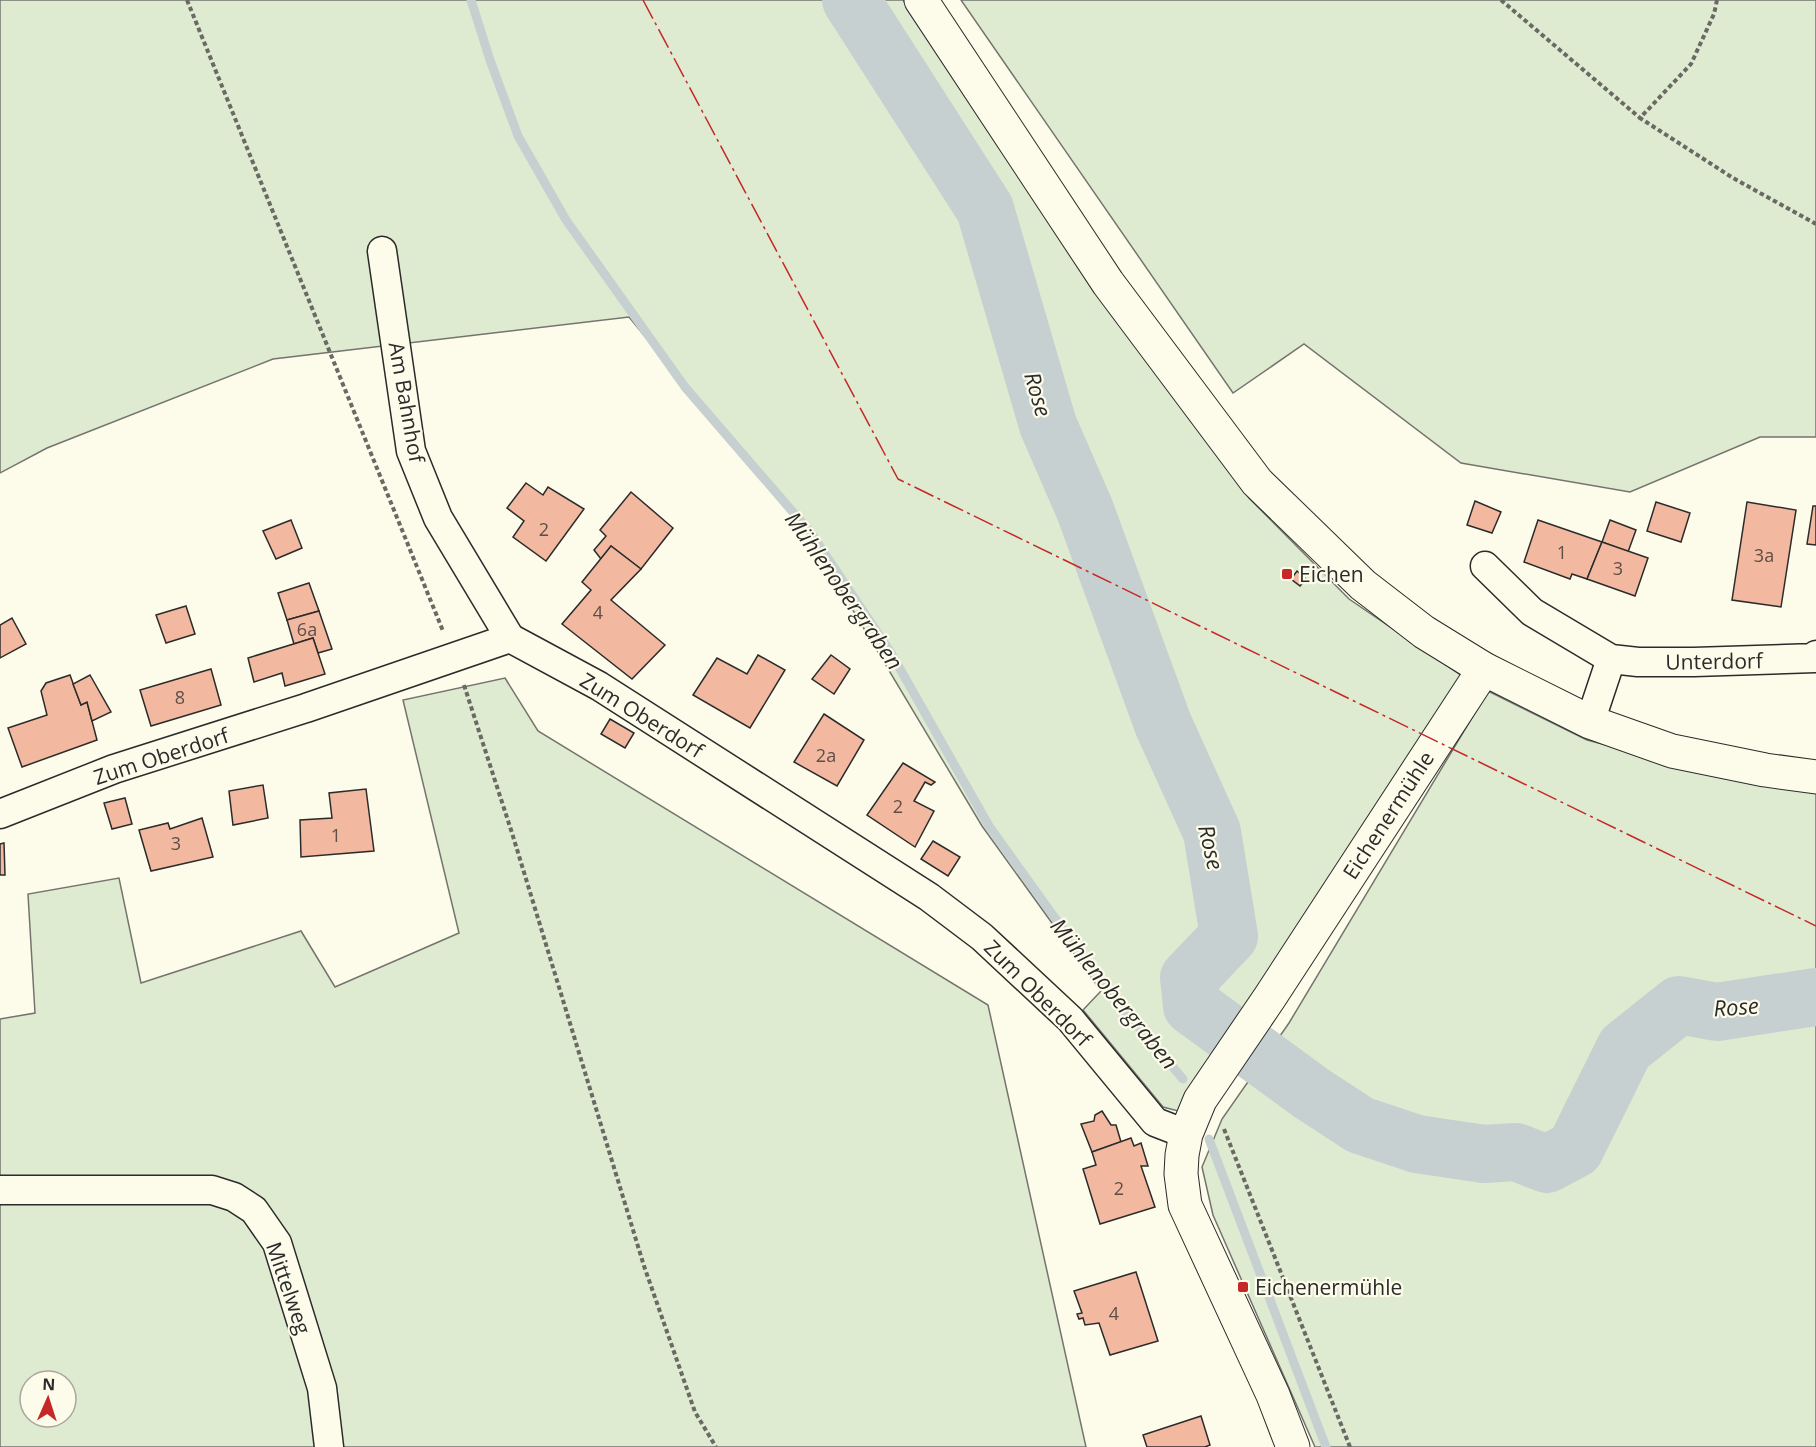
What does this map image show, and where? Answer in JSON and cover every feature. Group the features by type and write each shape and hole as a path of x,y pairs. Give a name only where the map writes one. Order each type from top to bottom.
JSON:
{"main road":[{"path":"921,0 1108,284 1257,482 1363,585 1424,632 1484,669 1590,722 1672,751 1765,770 1816,777"},
{"name":"Eichenermühle","path":"1293,1447 1273,1395 1185,1205 1181,1174 1186,1134 1200,1100 1484,669"}],"street":[{"name":"Am Bahnhof","path":"382,251 411,452 438,518 510,638"},
{"name":"Unterdorf","path":"1485,566 1532,612 1611,659 1638,662 1694,662 1815,658 1816,655"},
{"name":"Zum Oberdorf","path":"0,814 114,769 306,708 510,638 599,686 929,897 982,937 1070,1019 1155,1122 1186,1134"},
{"path":"1590,722 1611,659"},
{"name":"Mittelweg","path":"0,1190 212,1190 234,1197 254,1210 277,1243 322,1388 329,1447"}],"path":[{"path":"187,0 454,657 512,833 644,1266 695,1412 716,1447"},
{"path":"1501,0 1640,118 1734,178 1816,224"},
{"path":"1640,118 1691,64 1714,14 1717,0"},
{"path":"1208,1090 1350,1447"}],"green space":[{"path":"0,0 468,0 487,58 474,0 903,0 1012,163 1249,498 1349,599 1462,676 1182,1112 1163,1107 1083,1010 1101,991 982,826 808,535 629,317 273,359 47,448 0,473"},
{"path":"961,0 1816,0 1816,437 1760,437 1630,492 1461,463 1304,344 1233,393"},
{"path":"505,678 538,731 988,1005 1086,1447 0,1447 0,1019 35,1013 28,894 119,878 141,983 301,931 335,987 459,933 403,700"},
{"path":"1488,691 1587,740 1768,786 1816,790 1816,1447 1315,1447 1213,1215 1202,1167 1222,1119 1289,1023"}],"building":[{"path":"526,483 543,495 548,487 584,509 546,561 513,537 524,521 507,508"},
{"path":"631,492 673,528 641,569 611,546 601,559 594,550 606,536 600,530"},
{"path":"1475,501 1501,512 1492,533 1467,525"},
{"path":"1656,502 1690,513 1681,542 1647,531"},
{"path":"1747,502 1796,510 1781,607 1732,600"},
{"path":"1813,506 1816,506 1816,545 1807,544"},
{"path":"291,520 302,548 276,559 263,531"},
{"path":"1538,520 1602,542 1587,579 1572,574 1570,579 1524,562"},
{"path":"1610,520 1636,530 1628,552 1602,542"},
{"path":"1602,542 1648,558 1635,596 1587,579"},
{"path":"611,546 641,569 611,600 665,645 632,679 562,624 591,590 582,582"},
{"path":"1297,571 1306,579 1300,586 1291,579"},
{"path":"309,583 319,611 287,620 278,593"},
{"path":"186,606 195,634 166,643 156,615"},
{"path":"319,611 332,649 318,653 313,638 294,644 287,620"},
{"path":"12,618 26,644 0,658 0,625"},
{"path":"313,638 325,674 285,686 282,673 254,682 248,658"},
{"path":"758,655 785,670 750,728 693,695 717,658 747,674"},
{"path":"831,655 850,669 834,694 812,679"},
{"path":"211,669 221,705 151,726 140,690"},
{"path":"70,675 81,705 87,702 97,740 22,767 8,728 47,715 41,691 46,683"},
{"path":"90,675 111,712 92,721 87,702 81,705 73,684"},
{"path":"824,714 864,740 837,786 794,762"},
{"path":"610,719 634,733 625,748 601,734"},
{"path":"903,763 935,782 931,785 925,782 914,801 934,811 915,847 867,815"},
{"path":"263,785 268,818 233,825 229,791"},
{"path":"366,789 374,851 301,857 300,820 332,818 329,793"},
{"path":"125,798 132,824 112,829 104,803"},
{"path":"202,818 213,857 151,871 139,830 168,823 170,829"},
{"path":"933,841 960,857 948,876 921,859"},
{"path":"4,843 5,875 0,875 0,844"},
{"path":"1102,1111 1111,1125 1116,1125 1121,1142 1092,1152 1081,1124 1094,1121 1095,1115"},
{"path":"1131,1138 1134,1146 1141,1143 1148,1166 1141,1166 1155,1207 1100,1224 1083,1169 1096,1165 1092,1152"},
{"path":"1136,1272 1158,1341 1110,1355 1099,1323 1085,1325 1083,1318 1079,1319 1077,1314 1082,1313 1074,1291"},
{"path":"1201,1416 1210,1445 1205,1447 1147,1447 1143,1435"}],"waterway":[{"name":"Mühlenobergraben","path":"471,0 518,136 566,220 685,387 811,533 891,653 989,826 1106,989 1183,1079"},
{"name":"Rose","path":"851,0 985,209 1048,425 1085,510 1163,724 1212,832 1229,936 1189,978 1192,1006 1311,1093 1360,1125 1417,1144 1484,1154 1516,1152 1547,1164 1575,1149 1625,1048 1679,1005 1717,1012 1816,997"},
{"name":"Mühlenobergraben","path":"1209,1139 1326,1447"}],"power":[{"path":"643,0 898,479 1816,926"}],"place":[{"name":"Eichen","path":"1287,574"},
{"name":"Eichenermühle","path":"1243,1287"}]}
